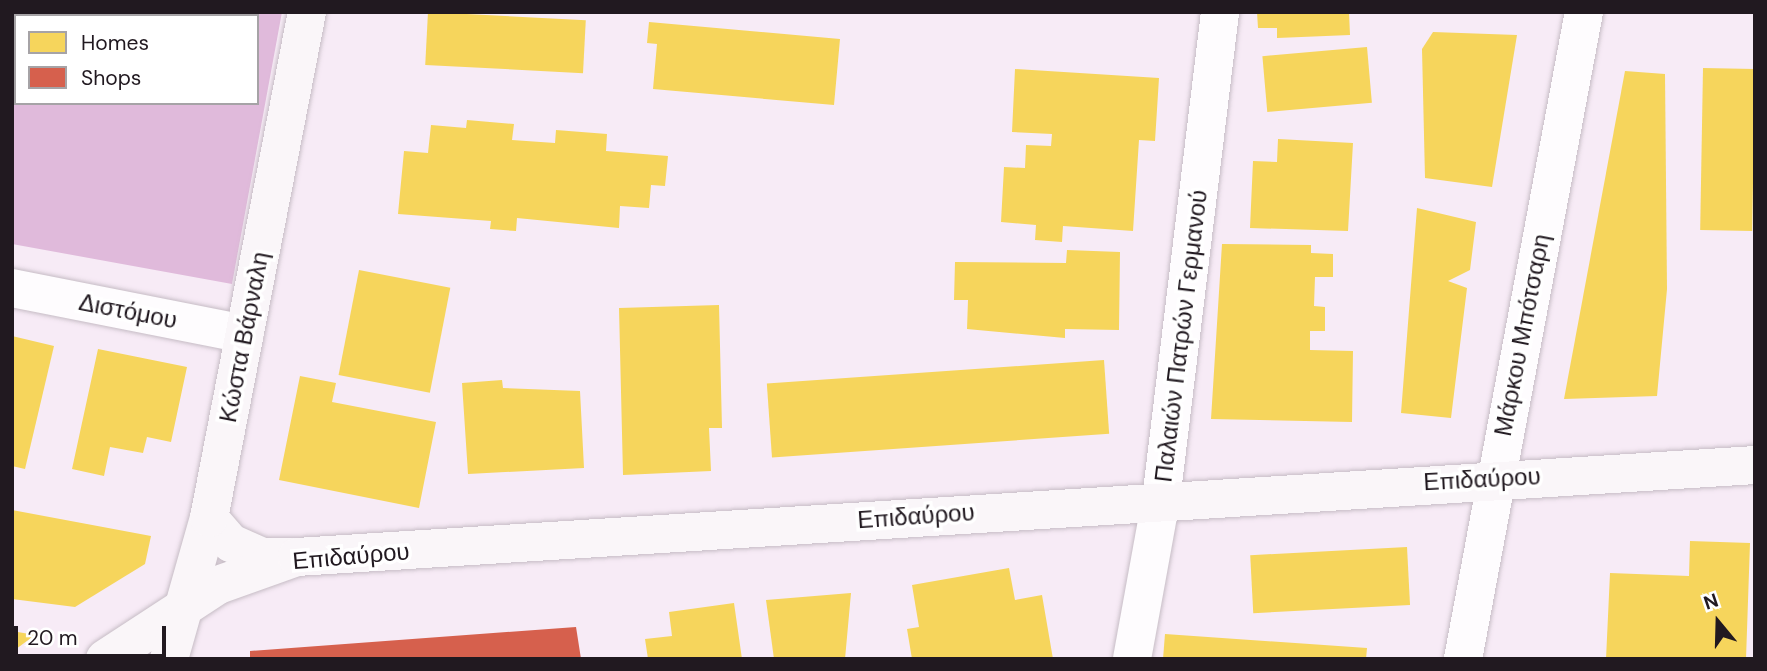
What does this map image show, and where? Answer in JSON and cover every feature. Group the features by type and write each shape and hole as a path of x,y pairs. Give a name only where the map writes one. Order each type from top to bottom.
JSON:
{"street":[{"name":"Κώστα Βάρναλη","path":"169,659 208,518 307,12"},
{"name":"Παλαιών Πατρών Γερμανού","path":"1132,659 1161,500 1220,12"},
{"name":"Μάρκου Μπότσαρη","path":"1463,659 1494,477 1584,12"},
{"name":"Διστόμου","path":"12,288 245,334"},
{"name":"Επιδαύρου","path":"104,659 218,585 297,558 1494,477 1755,465"},
{"path":"208,518 231,543 262,557 297,558"}],"shaded area":[{"path":"12,12 282,12 232,284 12,244"}],"building: Homes":[{"path":"428,12 586,20 583,73 425,65"},
{"path":"1257,12 1349,12 1350,35 1277,38 1277,28 1258,28"},
{"path":"649,22 840,39 834,105 653,89 657,44 647,43"},
{"path":"1433,32 1517,35 1492,187 1425,178 1422,49"},
{"path":"1367,47 1372,103 1267,112 1262,56"},
{"path":"1703,68 1755,69 1752,231 1700,230"},
{"path":"1015,69 1159,78 1155,141 1139,140 1133,231 1063,226 1062,242 1035,240 1036,225 1001,222 1004,167 1025,168 1026,145 1051,146 1052,134 1012,132"},
{"path":"1625,71 1665,74 1667,289 1657,396 1564,399"},
{"path":"467,120 514,124 512,140 555,143 556,130 607,134 606,151 668,156 665,186 651,185 649,208 620,206 619,228 517,218 516,231 490,229 491,221 398,214 404,151 428,153 431,125 466,128"},
{"path":"1278,139 1353,143 1348,231 1250,228 1253,161 1277,162"},
{"path":"1417,208 1476,222 1470,270 1448,281 1467,288 1451,418 1401,413"},
{"path":"1222,244 1311,245 1311,253 1333,254 1333,277 1315,277 1314,306 1325,307 1325,331 1310,331 1310,350 1353,351 1352,422 1211,419"},
{"path":"1067,250 1120,252 1119,330 1065,329 1065,338 967,329 968,300 954,300 955,262 1066,263"},
{"path":"359,270 450,288 430,393 339,375"},
{"path":"719,305 722,428 709,428 711,471 623,475 619,308"},
{"path":"12,336 54,346 25,469 12,466"},
{"path":"98,349 187,367 171,442 147,437 143,453 110,447 104,476 72,469"},
{"path":"1104,360 1109,434 772,457 767,384"},
{"path":"300,376 336,383 332,402 436,422 419,508 279,480"},
{"path":"502,380 503,388 580,391 584,468 468,474 462,383"},
{"path":"12,510 151,536 145,564 75,607 12,599"},
{"path":"1690,541 1750,543 1746,659 1606,659 1610,573 1689,576"},
{"path":"1407,547 1410,605 1253,613 1250,555"},
{"path":"1009,568 1015,600 1042,595 1053,659 912,659 907,629 919,627 912,585"},
{"path":"851,593 845,659 774,659 766,600"},
{"path":"734,603 742,659 648,659 645,639 672,636 669,612"},
{"path":"12,631 35,635 12,652"},
{"path":"1165,634 1367,648 1366,659 1163,659"}],"building: Shops":[{"path":"576,627 581,659 250,659 250,651"}]}
